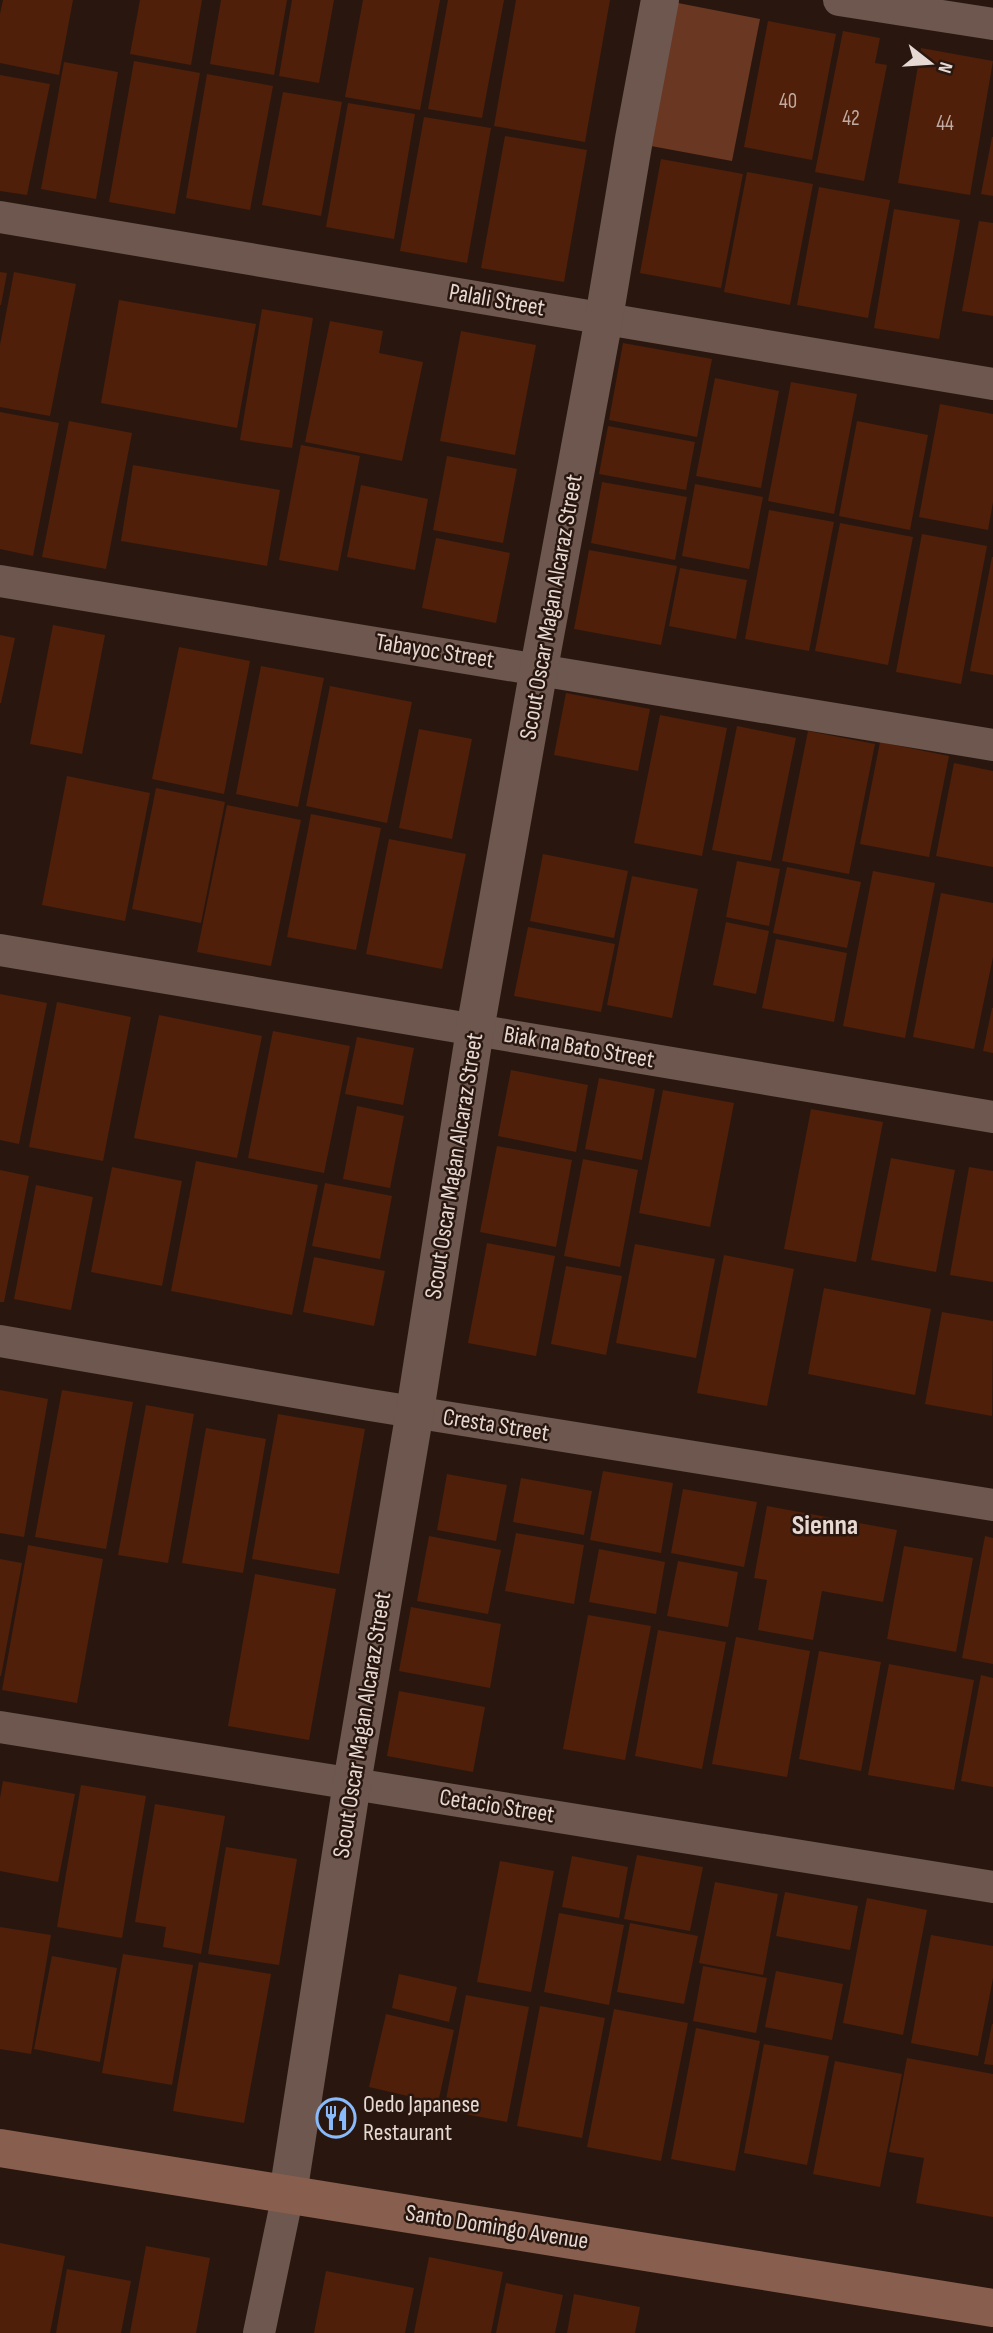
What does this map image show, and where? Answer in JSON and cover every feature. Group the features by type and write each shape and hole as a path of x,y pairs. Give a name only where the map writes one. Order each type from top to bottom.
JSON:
{"main road":[{"name":"Santo Domingo Avenue","path":"0,2148 993,2308"}],"street":[{"name":"Scout Oscar Magan Alcaraz Street","path":"259,2333 288,2194 475,1030 660,0"},
{"path":"839,0 993,24"},
{"name":"Palali Street","path":"0,217 993,384"},
{"name":"Tabayoc Street","path":"0,581 993,745"},
{"name":"Biak na Bato Street","path":"0,950 993,1117"},
{"name":"Cresta Street","path":"0,1341 993,1506"},
{"name":"Cetacio Street","path":"0,1727 993,1887"}],"shaded area":[{"path":"678,3 760,19 732,161 651,146"}],"building":[{"path":"3,0 73,0 59,75 0,63 0,14"},
{"path":"140,0 202,0 191,65 130,54"},
{"path":"221,0 287,0 274,75 210,64"},
{"path":"292,0 334,0 319,83 279,76"},
{"path":"363,0 440,0 420,110 345,97"},
{"path":"448,0 504,0 482,118 428,109"},
{"path":"516,0 610,0 585,142 494,126"},
{"path":"768,21 836,34 812,160 744,147"},
{"path":"843,31 880,38 875,63 887,65 864,181 815,172"},
{"path":"921,48 993,61 970,195 898,183"},
{"path":"134,61 200,73 175,214 109,202"},
{"path":"64,62 118,72 96,199 41,189"},
{"path":"207,74 273,86 250,210 186,198"},
{"path":"0,75 50,84 27,195 0,191"},
{"path":"283,92 342,102 321,216 262,205"},
{"path":"348,103 415,114 394,239 326,227"},
{"path":"424,117 491,128 467,263 400,251"},
{"path":"505,136 587,150 564,282 481,268"},
{"path":"993,137 993,196 981,194"},
{"path":"661,159 743,174 721,288 640,273"},
{"path":"747,172 813,184 790,305 724,292"},
{"path":"819,187 890,200 868,318 797,305"},
{"path":"894,209 960,220 939,339 874,328"},
{"path":"979,221 993,223 993,316 962,311"},
{"path":"0,272 7,273 1,305 0,305"},
{"path":"14,272 76,284 50,416 0,407 0,345"},
{"path":"119,300 256,324 237,428 101,403"},
{"path":"262,309 313,318 292,448 240,440"},
{"path":"330,321 383,331 379,353 423,362 402,461 305,442"},
{"path":"461,331 536,345 515,455 440,441"},
{"path":"623,343 712,359 697,437 609,420"},
{"path":"715,378 779,391 761,488 696,476"},
{"path":"791,382 857,394 834,514 768,501"},
{"path":"940,404 993,414 993,502 988,530 919,517"},
{"path":"0,412 59,423 33,556 0,549"},
{"path":"69,421 132,433 106,569 42,557"},
{"path":"857,421 928,435 910,530 839,516"},
{"path":"608,426 695,442 686,490 599,474"},
{"path":"301,445 360,456 338,571 279,560"},
{"path":"447,456 517,469 503,543 433,530"},
{"path":"133,465 280,490 267,566 121,541"},
{"path":"602,482 687,497 675,560 591,543"},
{"path":"695,484 763,497 749,569 682,556"},
{"path":"361,485 428,499 415,570 347,557"},
{"path":"769,510 834,522 809,651 745,639"},
{"path":"840,523 913,537 888,665 815,651"},
{"path":"922,534 987,546 961,684 896,672"},
{"path":"436,538 510,553 496,623 422,608"},
{"path":"589,550 677,566 661,645 574,629"},
{"path":"993,557 993,675 970,671"},
{"path":"680,568 747,580 736,639 669,626"},
{"path":"53,625 105,635 82,754 30,744"},
{"path":"0,635 15,638 1,703 0,703"},
{"path":"179,647 250,661 224,794 152,779"},
{"path":"261,666 324,678 298,807 236,794"},
{"path":"330,686 412,702 387,823 306,806"},
{"path":"566,693 650,709 638,771 554,755"},
{"path":"660,715 727,728 702,856 634,843"},
{"path":"737,726 796,738 771,861 712,850"},
{"path":"419,729 472,739 452,839 399,828"},
{"path":"808,731 875,744 849,874 782,861"},
{"path":"880,742 949,756 929,857 860,844"},
{"path":"954,763 993,771 993,867 936,856"},
{"path":"67,776 150,793 125,921 42,905"},
{"path":"156,788 225,802 201,923 132,909"},
{"path":"227,805 301,820 271,966 197,952"},
{"path":"311,814 381,828 356,950 287,937"},
{"path":"389,839 466,854 442,969 366,954"},
{"path":"543,854 628,871 614,938 530,921"},
{"path":"737,861 780,869 769,926 726,917"},
{"path":"787,867 861,882 847,948 773,933"},
{"path":"873,871 935,883 905,1038 843,1026"},
{"path":"632,876 698,889 672,1018 607,1005"},
{"path":"941,893 993,903 993,957 974,1049 913,1037"},
{"path":"726,922 769,931 756,994 713,985"},
{"path":"528,927 615,944 601,1012 514,996"},
{"path":"776,939 847,953 834,1022 762,1008"},
{"path":"0,994 47,1003 19,1144 0,1140"},
{"path":"57,1002 131,1017 103,1161 29,1147"},
{"path":"993,1008 993,1053 983,1051"},
{"path":"159,1015 262,1036 237,1158 134,1138"},
{"path":"273,1031 350,1046 324,1173 248,1158"},
{"path":"357,1037 414,1048 403,1105 345,1094"},
{"path":"511,1070 588,1085 576,1152 498,1136"},
{"path":"599,1078 655,1089 642,1160 585,1149"},
{"path":"663,1090 734,1103 710,1227 639,1213"},
{"path":"357,1106 404,1116 390,1188 343,1179"},
{"path":"811,1109 883,1122 856,1262 784,1249"},
{"path":"497,1146 572,1160 556,1247 480,1232"},
{"path":"891,1158 955,1170 936,1272 871,1260"},
{"path":"583,1159 638,1170 620,1267 564,1256"},
{"path":"196,1161 318,1185 292,1315 171,1291"},
{"path":"112,1167 182,1181 162,1286 91,1272"},
{"path":"969,1167 993,1171 993,1282 950,1275"},
{"path":"0,1170 29,1176 4,1302 0,1302"},
{"path":"325,1183 392,1196 380,1259 312,1246"},
{"path":"36,1185 93,1197 71,1310 14,1299"},
{"path":"487,1243 555,1256 536,1356 468,1343"},
{"path":"635,1244 715,1259 696,1358 616,1343"},
{"path":"724,1255 794,1269 767,1406 697,1393"},
{"path":"314,1257 385,1271 374,1326 303,1312"},
{"path":"566,1266 622,1276 606,1355 551,1344"},
{"path":"824,1288 931,1309 915,1395 808,1374"},
{"path":"942,1312 993,1321 992,1416 925,1404"},
{"path":"0,1390 48,1399 24,1537 0,1533"},
{"path":"62,1390 133,1402 106,1549 35,1537"},
{"path":"146,1405 194,1414 168,1563 118,1555"},
{"path":"278,1414 365,1429 339,1574 252,1559"},
{"path":"206,1428 266,1439 243,1573 182,1563"},
{"path":"603,1471 673,1483 661,1553 590,1540"},
{"path":"447,1474 507,1485 496,1541 437,1530"},
{"path":"521,1478 592,1491 584,1535 513,1522"},
{"path":"683,1489 757,1502 744,1567 671,1553"},
{"path":"767,1506 897,1530 883,1602 822,1591 813,1640 758,1630 767,1580 754,1578"},
{"path":"516,1533 584,1545 574,1604 505,1591"},
{"path":"429,1536 501,1550 488,1614 417,1601"},
{"path":"985,1536 993,1538 993,1664 962,1658"},
{"path":"28,1545 103,1559 77,1703 2,1690"},
{"path":"904,1546 973,1558 956,1652 887,1639"},
{"path":"599,1549 665,1562 656,1614 589,1602"},
{"path":"0,1559 22,1563 1,1676 0,1676"},
{"path":"678,1561 738,1572 728,1627 667,1616"},
{"path":"255,1574 336,1589 309,1740 228,1726"},
{"path":"411,1607 501,1624 490,1688 399,1671"},
{"path":"588,1615 651,1626 625,1760 563,1749"},
{"path":"658,1630 726,1642 702,1769 635,1756"},
{"path":"736,1637 810,1651 787,1777 712,1764"},
{"path":"819,1651 881,1662 861,1771 799,1759"},
{"path":"889,1664 974,1680 954,1790 868,1775"},
{"path":"981,1675 993,1678 993,1787 961,1781"},
{"path":"399,1691 485,1707 473,1772 387,1756"},
{"path":"3,1781 75,1794 58,1882 0,1871 0,1798"},
{"path":"81,1785 146,1796 122,1938 57,1927"},
{"path":"155,1804 225,1816 201,1954 163,1947 166,1927 135,1922"},
{"path":"226,1847 297,1859 279,1965 208,1954"},
{"path":"637,1855 703,1867 690,1931 624,1919"},
{"path":"572,1856 628,1867 619,1918 562,1907"},
{"path":"500,1861 554,1871 531,1992 477,1982"},
{"path":"715,1882 778,1894 763,1975 699,1963"},
{"path":"785,1892 858,1906 850,1950 776,1936"},
{"path":"867,1898 927,1910 903,2035 843,2023"},
{"path":"559,1913 624,1925 609,2005 544,1992"},
{"path":"630,1923 698,1936 684,2004 617,1992"},
{"path":"0,1927 51,1935 31,2054 0,2049"},
{"path":"931,1935 993,1946 993,1978 978,2056 911,2043"},
{"path":"123,1954 193,1965 172,2085 102,2073"},
{"path":"52,1956 117,1968 100,2062 34,2049"},
{"path":"199,1962 271,1974 244,2123 173,2111"},
{"path":"703,1966 767,1978 756,2033 693,2021"},
{"path":"776,1971 843,1984 832,2040 765,2027"},
{"path":"399,1974 457,1987 449,2022 392,2008"},
{"path":"466,1995 529,2007 507,2122 444,2110"},
{"path":"540,2006 605,2018 582,2138 517,2126"},
{"path":"614,2009 688,2023 661,2161 587,2147"},
{"path":"386,2014 454,2030 438,2103 369,2087"},
{"path":"993,2024 993,2065 984,2064"},
{"path":"696,2028 760,2041 735,2171 671,2159"},
{"path":"764,2044 829,2056 807,2165 744,2153"},
{"path":"907,2058 993,2074 993,2217 916,2203 924,2158 889,2152"},
{"path":"835,2061 902,2074 880,2187 813,2174"},
{"path":"0,2243 65,2256 50,2333 0,2333"},
{"path":"146,2246 210,2258 196,2333 130,2333"},
{"path":"429,2257 503,2272 491,2333 414,2333"},
{"path":"67,2269 131,2281 121,2333 56,2333"},
{"path":"326,2271 414,2288 405,2333 314,2333"},
{"path":"506,2283 563,2295 555,2333 496,2333"},
{"path":"574,2294 640,2307 635,2333 567,2333"}],"place":[{"name":"Oedo Japanese Restaurant","path":"336,2118"}],"district":[{"name":"Sienna","path":"825,1525"}]}
